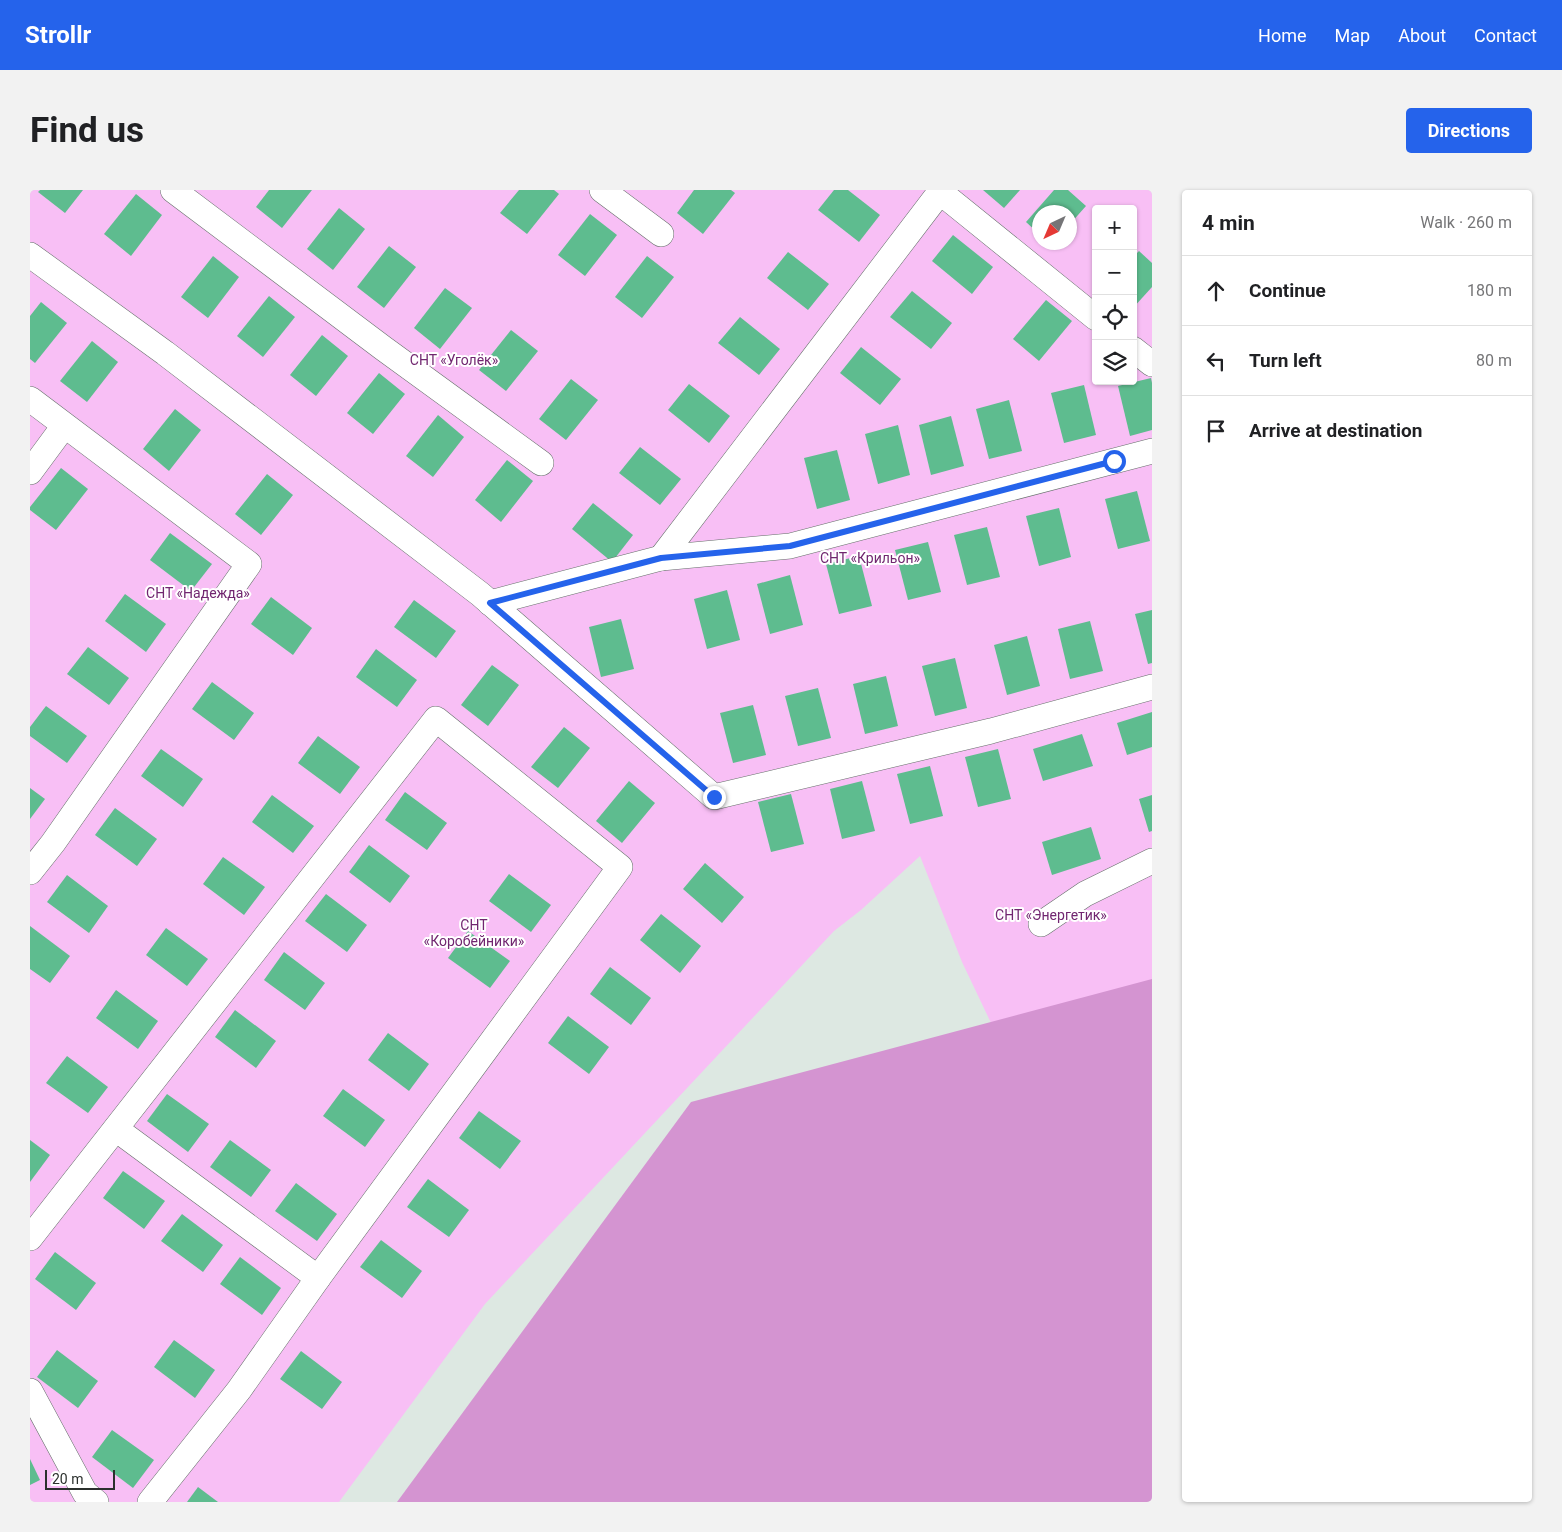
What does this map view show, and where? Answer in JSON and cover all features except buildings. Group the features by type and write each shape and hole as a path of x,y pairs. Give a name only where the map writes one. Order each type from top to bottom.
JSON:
{"street":[{"path":"173,190 383,348 541,463"},
{"path":"602,190 660,234"},
{"path":"661,558 940,192 1092,315"},
{"path":"30,255 165,353 490,603 714,797 991,731 1152,687"},
{"path":"1137,352 1152,364"},
{"path":"30,399 249,564 53,843 30,872"},
{"path":"30,472 64,426"},
{"path":"490,603 661,558 790,546 1152,451"},
{"path":"30,1238 436,719 620,867 318,1278 239,1390 150,1502"},
{"path":"1041,924 1085,894 1152,861"},
{"path":"116,1129 318,1278"},
{"path":"30,1392 85,1493 96,1502"}],"green space":[{"path":"30,190 1152,190 1152,1137 1060,1168 962,962 920,856 861,910 834,931 485,1304 339,1502 30,1502"}],"shaded area":[{"path":"1152,979 1152,1502 397,1502 691,1102"}],"route":[{"path":"714,797 490,603 661,558 790,546 1114,461"}],"park label":[{"name":"СНТ «Уголёк»","path":"454,360"},
{"name":"СНТ «Крильон»","path":"870,558"},
{"name":"СНТ «Надежда»","path":"198,593"},
{"name":"СНТ «Энергетик»","path":"1051,915"},
{"name":"СНТ «Коробейники»","path":"474,934"}]}
